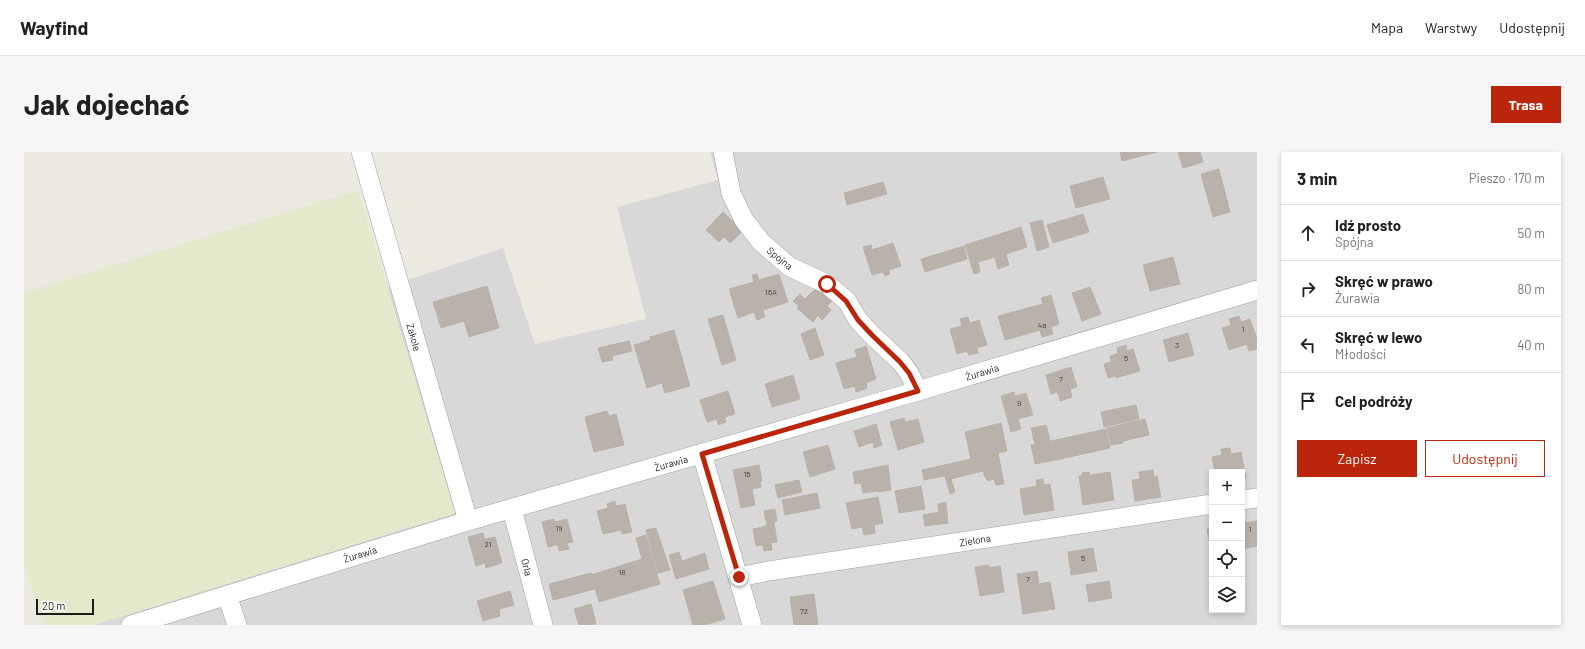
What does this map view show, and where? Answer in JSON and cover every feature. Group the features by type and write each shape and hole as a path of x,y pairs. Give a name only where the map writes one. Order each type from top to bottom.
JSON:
{"street":[{"name":"Zakole","path":"361,152 468,521"},
{"name":"Spójna","path":"723,152 731,193 744,220 761,242 790,267 827,284 846,301 858,320 909,373 918,391"},
{"name":"Żurawia","path":"131,625 468,521 918,391 1257,290"},
{"path":"702,454 752,625"},
{"path":"1245,500 1257,498"},
{"name":"Zielona","path":"739,577 769,571 1209,504"},
{"name":"Orla","path":"512,509 543,625"},
{"path":"227,595 237,625"}],"shaded area":[{"path":"710,152 1257,152 1257,625 93,625 455,513 387,287 503,248 535,344 646,319 617,207 718,180"}],"green space":[{"path":"358,190 455,513 93,625 43,625 24,563 24,293"}],"building":[{"path":"1120,152 1157,152 1122,161"},
{"path":"1178,152 1200,152 1203,162 1183,168"},
{"path":"1219,169 1230,212 1213,217 1201,174"},
{"path":"1103,177 1110,199 1076,208 1070,186"},
{"path":"883,182 887,194 847,205 844,193"},
{"path":"723,212 743,231 730,243 724,237 719,242 706,230"},
{"path":"1083,214 1089,232 1053,243 1047,225"},
{"path":"1042,220 1049,247 1037,251 1030,223"},
{"path":"1021,227 1027,247 1006,254 1000,234"},
{"path":"1000,234 1009,265 998,269 995,257 978,262 980,272 974,274 965,245"},
{"path":"893,243 901,266 889,270 890,274 885,276 883,272 872,275 863,247 871,245 872,250"},
{"path":"964,246 967,259 925,272 921,259"},
{"path":"1173,257 1180,284 1150,291 1143,265"},
{"path":"757,274 759,280 779,274 788,302 763,310 752,275"},
{"path":"754,282 765,317 757,320 754,312 738,318 729,289"},
{"path":"487,286 499,328 469,337 464,321 441,328 433,302"},
{"path":"1090,287 1101,314 1082,321 1072,293"},
{"path":"816,288 832,301 827,306 831,310 822,320 818,315 813,322 797,308 799,306 793,301 800,294 805,299"},
{"path":"1051,295 1059,324 1051,327 1053,334 1042,337 1040,330 1030,333 1024,309 1043,304 1041,298"},
{"path":"1024,309 1030,333 1005,340 998,316"},
{"path":"723,315 736,360 722,365 708,319"},
{"path":"1239,316 1241,322 1250,319 1257,339 1257,349 1249,351 1247,344 1229,350 1222,328 1231,325 1229,319"},
{"path":"968,317 970,323 979,320 987,345 977,348 978,353 969,355 967,351 957,354 950,329 962,326 960,319"},
{"path":"815,328 824,355 810,360 801,334"},
{"path":"674,330 690,386 665,393 662,383 647,388 634,345 650,340 657,362 650,337"},
{"path":"1188,333 1194,355 1169,362 1163,340"},
{"path":"629,341 632,351 612,356 613,360 602,362 598,348"},
{"path":"1126,345 1127,351 1133,349 1140,371 1116,378 1115,376 1108,378 1104,364 1111,362 1110,356 1118,353 1117,348"},
{"path":"866,346 876,379 866,383 867,388 856,392 855,386 844,389 836,363 857,357 855,350"},
{"path":"1071,367 1077,387 1070,389 1072,397 1060,401 1058,392 1051,394 1046,375"},
{"path":"793,375 800,399 772,407 765,384"},
{"path":"728,391 735,414 725,417 726,422 718,425 717,419 707,422 700,400"},
{"path":"1014,392 1015,396 1026,393 1033,415 1018,419 1021,429 1011,432 1001,396"},
{"path":"1136,405 1139,419 1104,427 1101,412"},
{"path":"607,411 609,416 616,414 624,445 594,452 585,417"},
{"path":"904,418 905,422 918,419 924,442 898,450 890,422"},
{"path":"1145,419 1149,435 1111,445 1107,428"},
{"path":"1001,423 1007,451 971,459 965,432"},
{"path":"876,424 882,445 874,448 873,442 859,447 854,431"},
{"path":"1046,425 1055,460 1035,464 1031,445 1035,445 1031,428"},
{"path":"1106,429 1110,448 1056,460 1051,441"},
{"path":"828,445 835,469 810,477 803,452"},
{"path":"1230,448 1231,454 1241,452 1244,469 1214,469 1212,457 1222,455 1221,449"},
{"path":"998,453 1004,484 996,485 994,479 988,481 983,471 951,479 955,492 950,494 945,476 924,480 922,470"},
{"path":"759,465 762,481 760,481 761,487 752,489 755,505 741,508 733,470"},
{"path":"888,465 891,490 863,493 861,483 855,484 853,472"},
{"path":"1153,470 1154,477 1157,476 1161,497 1135,501 1132,480 1140,479 1139,472"},
{"path":"1089,472 1090,475 1110,472 1114,500 1083,505 1079,476 1082,476 1082,473"},
{"path":"1043,479 1044,485 1050,484 1054,510 1024,515 1020,489 1037,486 1036,480"},
{"path":"799,480 802,492 778,498 775,485"},
{"path":"921,486 925,509 899,513 895,491"},
{"path":"817,493 820,508 785,515 782,500"},
{"path":"878,497 883,523 874,525 875,533 864,535 862,527 852,529 846,503"},
{"path":"615,501 616,506 625,504 632,532 622,534 621,530 603,534 597,511 608,508 607,504"},
{"path":"946,502 948,523 925,526 923,515 939,512 938,504"},
{"path":"775,509 777,521 774,522 777,542 771,543 772,550 764,551 763,545 756,546 753,529 767,526 764,511"},
{"path":"554,519 555,522 567,519 573,542 567,543 569,549 559,551 558,545 548,547 542,522"},
{"path":"1257,521 1257,546 1245,548 1245,523"},
{"path":"656,528 670,570 658,573 646,530"},
{"path":"1207,529 1209,529 1209,539"},
{"path":"483,533 484,539 495,537 502,563 486,568 485,563 476,566 468,537"},
{"path":"646,535 660,584 599,602 591,575 642,559 636,538"},
{"path":"1093,548 1097,571 1071,575 1068,552"},
{"path":"679,552 682,561 705,553 709,569 676,579 669,555"},
{"path":"989,565 989,568 1000,566 1004,592 980,596 975,567"},
{"path":"1037,571 1039,584 1050,582 1055,609 1023,614 1017,574"},
{"path":"591,573 595,589 553,600 549,584"},
{"path":"713,581 725,619 704,625 693,625 683,590"},
{"path":"1109,581 1112,598 1089,602 1086,585"},
{"path":"510,591 514,605 499,609 500,616 483,621 477,601"},
{"path":"814,594 818,625 794,625 790,597"},
{"path":"591,604 596,624 579,625 574,609"}],"route":[{"path":"739,577 702,454 918,391 909,373 900,362 858,320 846,301 827,284"}]}
